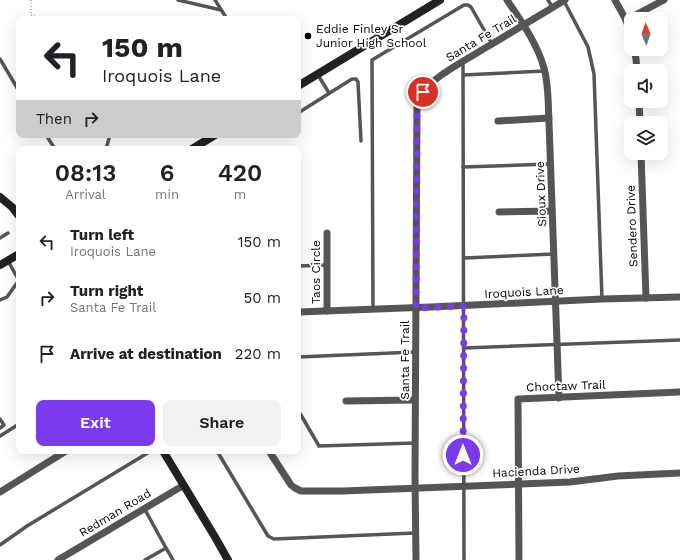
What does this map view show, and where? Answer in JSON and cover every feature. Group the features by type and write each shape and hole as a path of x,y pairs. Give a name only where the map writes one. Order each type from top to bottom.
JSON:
{"main road":[{"path":"301,84 440,0"},
{"path":"197,146 210,138"},
{"path":"0,197 16,212"},
{"path":"0,265 16,256"},
{"path":"165,454 228,560"}],"street":[{"name":"Sioux Drive","path":"507,0 535,44 545,71 547,82 559,398"},
{"name":"Santa Fe Trail","path":"416,560 415,352 417,104 421,95 445,72 565,0"},
{"path":"616,0 624,16"},
{"path":"641,12 664,0"},
{"path":"498,121 549,118"},
{"name":"Sendero Drive","path":"641,160 646,298"},
{"path":"499,212 552,211"},
{"name":"Taos Circle","path":"327,233 327,311"},
{"name":"Iroquois Lane","path":"301,312 680,297"},
{"name":"Choctaw Trail","path":"519,560 518,399 680,392"},
{"path":"346,401 415,400"},
{"path":"0,492 61,454"},
{"name":"Hacienda Drive","path":"271,454 291,485 301,491 343,491 570,482 618,476 680,473"},
{"name":"Redman Road","path":"58,560 184,485"}],"lane":[{"path":"178,0 221,10"},
{"path":"216,0 225,16"},
{"path":"548,0 553,8"},
{"path":"565,0 588,47 594,74 602,299"},
{"path":"373,310 372,60 464,5 471,7 492,44"},
{"path":"0,59 16,86"},
{"path":"463,61 464,560"},
{"path":"463,75 545,71"},
{"path":"317,74 329,93"},
{"path":"301,111 352,79 356,79 358,82 361,141"},
{"path":"463,167 550,164"},
{"path":"0,238 8,233"},
{"path":"464,258 554,254"},
{"path":"8,261 16,275"},
{"path":"301,266 327,265"},
{"path":"0,300 7,297 16,284"},
{"path":"464,348 680,340"},
{"path":"301,357 415,352"},
{"path":"301,415 319,446 415,443"},
{"path":"0,419 4,425 0,428"},
{"path":"0,436 16,426"},
{"path":"0,545 27,526 146,454"},
{"path":"219,454 268,536 274,538 416,532"},
{"path":"144,508 173,560"},
{"path":"145,560 166,548"}],"path":[{"path":"31,0 31,15 34,16"}],"place":[{"name":"Eddie Finley Sr Junior High School","path":"308,36"}],"route":[{"path":"423,92 417,104 416,308 464,306 463,455"}]}
